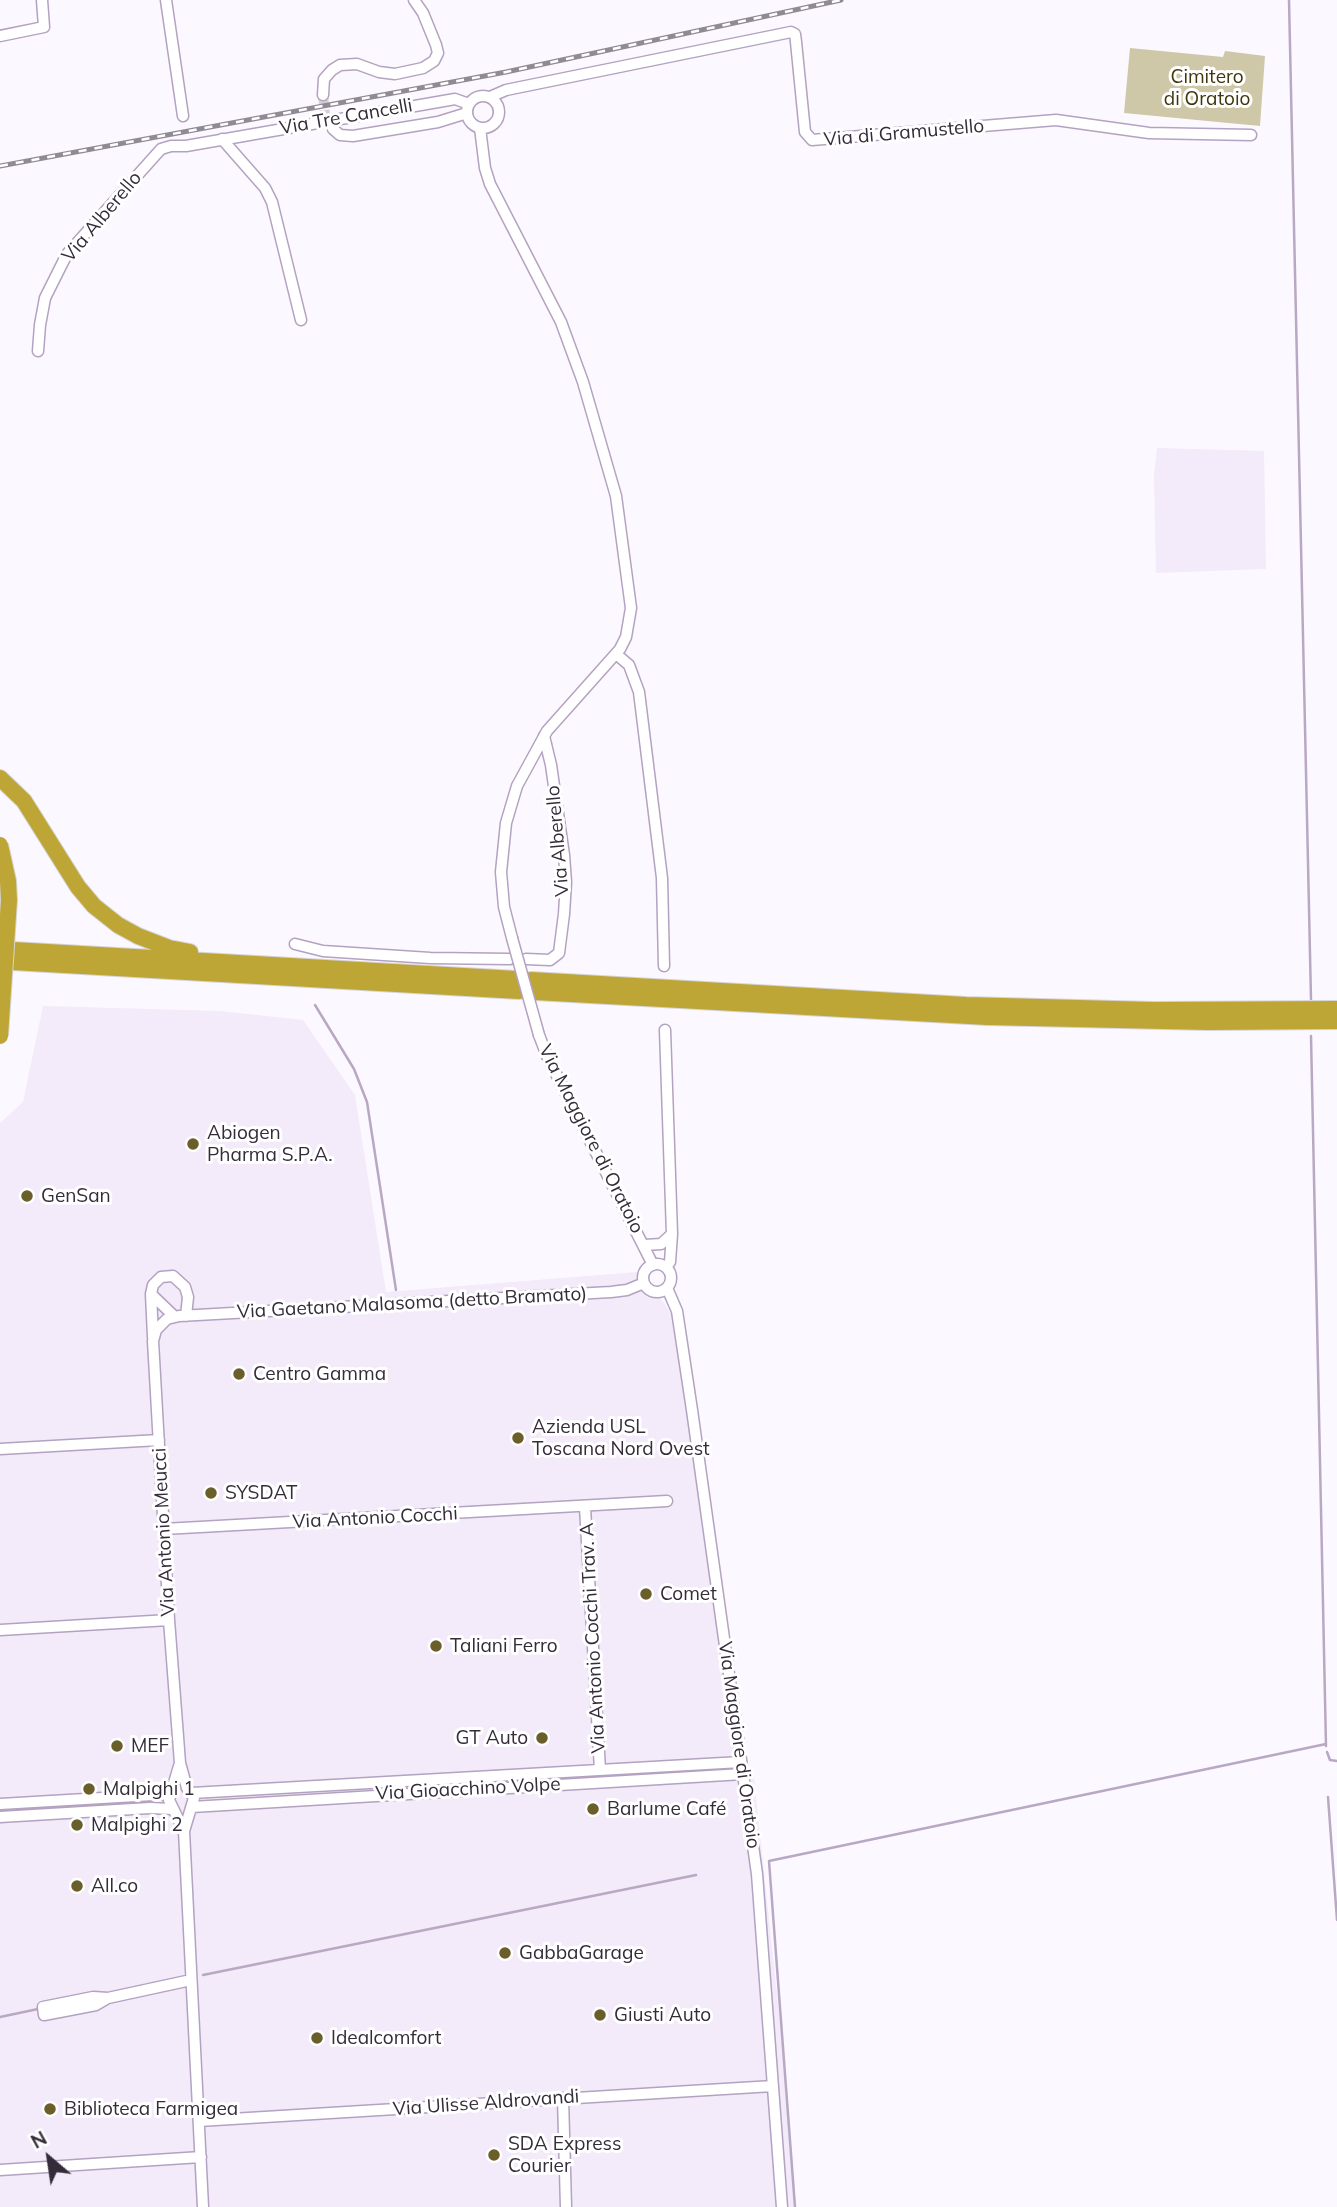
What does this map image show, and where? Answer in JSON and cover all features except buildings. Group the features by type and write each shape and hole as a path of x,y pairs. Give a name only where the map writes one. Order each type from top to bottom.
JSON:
{"highway":[{"path":"0,778 32,812 86,897 118,926 169,948 265,964"},
{"path":"0,845 9,900 0,1036"},
{"path":"1337,1009 1153,1010 966,1005 525,986 13,960 265,964 525,986 1001,1018 1207,1022 1337,1021"}],"street":[{"path":"0,36 44,27 42,0"},
{"path":"166,0 183,116"},
{"path":"323,95 324,79 340,65 358,64 379,72 396,74 423,68 434,61 437,56 436,45 426,18 414,0"},
{"name":"Via di Gramustello","path":"490,97 506,90 791,32 795,34 805,132 812,140 1056,120 1149,133 1251,135"},
{"path":"333,130 343,136 353,136 438,122 468,108 476,97 490,97 497,104 497,118 490,126 480,128 472,124 468,108"},
{"name":"Via Tre Cancelli","path":"222,139 455,99 468,108"},
{"name":"Via Maggiore di Oratoio","path":"480,128 487,176 568,338 598,429 616,496 631,608 626,637 616,654 560,714 544,736 517,786 504,836 501,884 512,938 547,1056 653,1265"},
{"path":"222,139 265,188 272,202 301,320"},
{"name":"Via Alberello","path":"38,351 46,298 70,250 162,149 222,139"},
{"path":"616,654 629,665 639,692 662,878 664,966"},
{"name":"Via Alberello","path":"526,959 550,960 556,956 561,949 563,926 566,882 564,855 544,736"},
{"path":"295,944 323,951 430,958 510,958"},
{"name":"Via Maggiore di Oratoio","path":"665,1030 672,1234 670,1262 666,1268 670,1275 667,1288 677,1311 757,1874 782,2207"},
{"name":"Via Maggiore di Oratoio","path":"645,1245 660,1244 672,1234"},
{"path":"666,1268 653,1265 645,1270 644,1283 654,1292 667,1288"},
{"path":"161,1277 176,1277 187,1291 180,1316 151,1294 153,1285 161,1277"},
{"name":"Via Gaetano Malasoma (detto Bramato)","path":"180,1316 611,1292 627,1290 644,1283"},
{"name":"Via Antonio Meucci","path":"151,1294 150,1320 180,1763 194,1798 184,1831 203,2207"},
{"path":"153,1341 160,1325 167,1319 180,1316"},
{"path":"0,1449 159,1440"},
{"name":"Via Antonio Cocchi","path":"164,1529 667,1501"},
{"name":"Via Antonio Cocchi Trav. A","path":"585,1507 600,1770"},
{"path":"0,1630 169,1620"},
{"name":"Via Gioacchino Volpe","path":"190,1791 741,1762"},
{"name":"Via Antonio Meucci","path":"180,1763 169,1800 184,1831"},
{"name":"Via Gioacchino Volpe","path":"191,1808 743,1774"},
{"path":"0,1804 171,1792 178,1788 190,1791"},
{"path":"0,1817 150,1808 173,1809 182,1813 191,1808"},
{"path":"108,1998 96,2005 44,2015 43,2007 93,1997 108,1998 191,1980"},
{"name":"Via Ulisse Aldrovandi","path":"199,2121 773,2086"},
{"path":"563,2098 566,2207"},
{"path":"0,2169 201,2157"}],"shaded area":[{"path":"1157,448 1264,451 1266,569 1156,573 1154,475"},
{"path":"43,1006 220,1011 303,1020 355,1095 386,1292 637,1272 665,1304 671,1315 687,1409 734,1742 754,1777 787,2089 796,2207 0,2207 0,1123 23,1102"}],"green space":[{"name":"Cimitero di Oratoio","path":"1130,48 1223,57 1225,51 1265,56 1260,126 1124,113"}],"waterway":[{"path":"1289,0 1311,999"},
{"path":"315,1005 354,1069 367,1102 396,1290"},
{"path":"1311,1036 1326,1746"},
{"path":"795,2207 769,1861 1326,1744"},
{"path":"1327,1752 1330,1760 1337,1761"},
{"path":"1328,1797 1337,1920"},
{"path":"203,1975 696,1875"},
{"path":"0,2017 38,2009"}],"tunnel":[{"path":"323,95 325,114 331,127"}],"railway":[{"path":"0,166 506,72 841,0"}],"place":[{"name":"Abiogen Pharma S.P.A.","path":"193,1144"},
{"name":"GenSan","path":"27,1196"},
{"name":"Centro Gamma","path":"239,1374"},
{"name":"Azienda USL Toscana Nord Ovest","path":"518,1438"},
{"name":"SYSDAT","path":"211,1493"},
{"name":"Comet","path":"646,1594"},
{"name":"Taliani Ferro","path":"436,1646"},
{"name":"GT Auto","path":"542,1738"},
{"name":"MEF","path":"117,1746"},
{"name":"Malpighi 1","path":"89,1789"},
{"name":"Barlume Café","path":"593,1809"},
{"name":"Malpighi 2","path":"77,1825"},
{"name":"All.co","path":"77,1886"},
{"name":"GabbaGarage","path":"505,1953"},
{"name":"Giusti Auto","path":"600,2015"},
{"name":"Idealcomfort","path":"317,2038"},
{"name":"Biblioteca Farmigea","path":"50,2109"},
{"name":"SDA Express Courier","path":"494,2155"}]}
